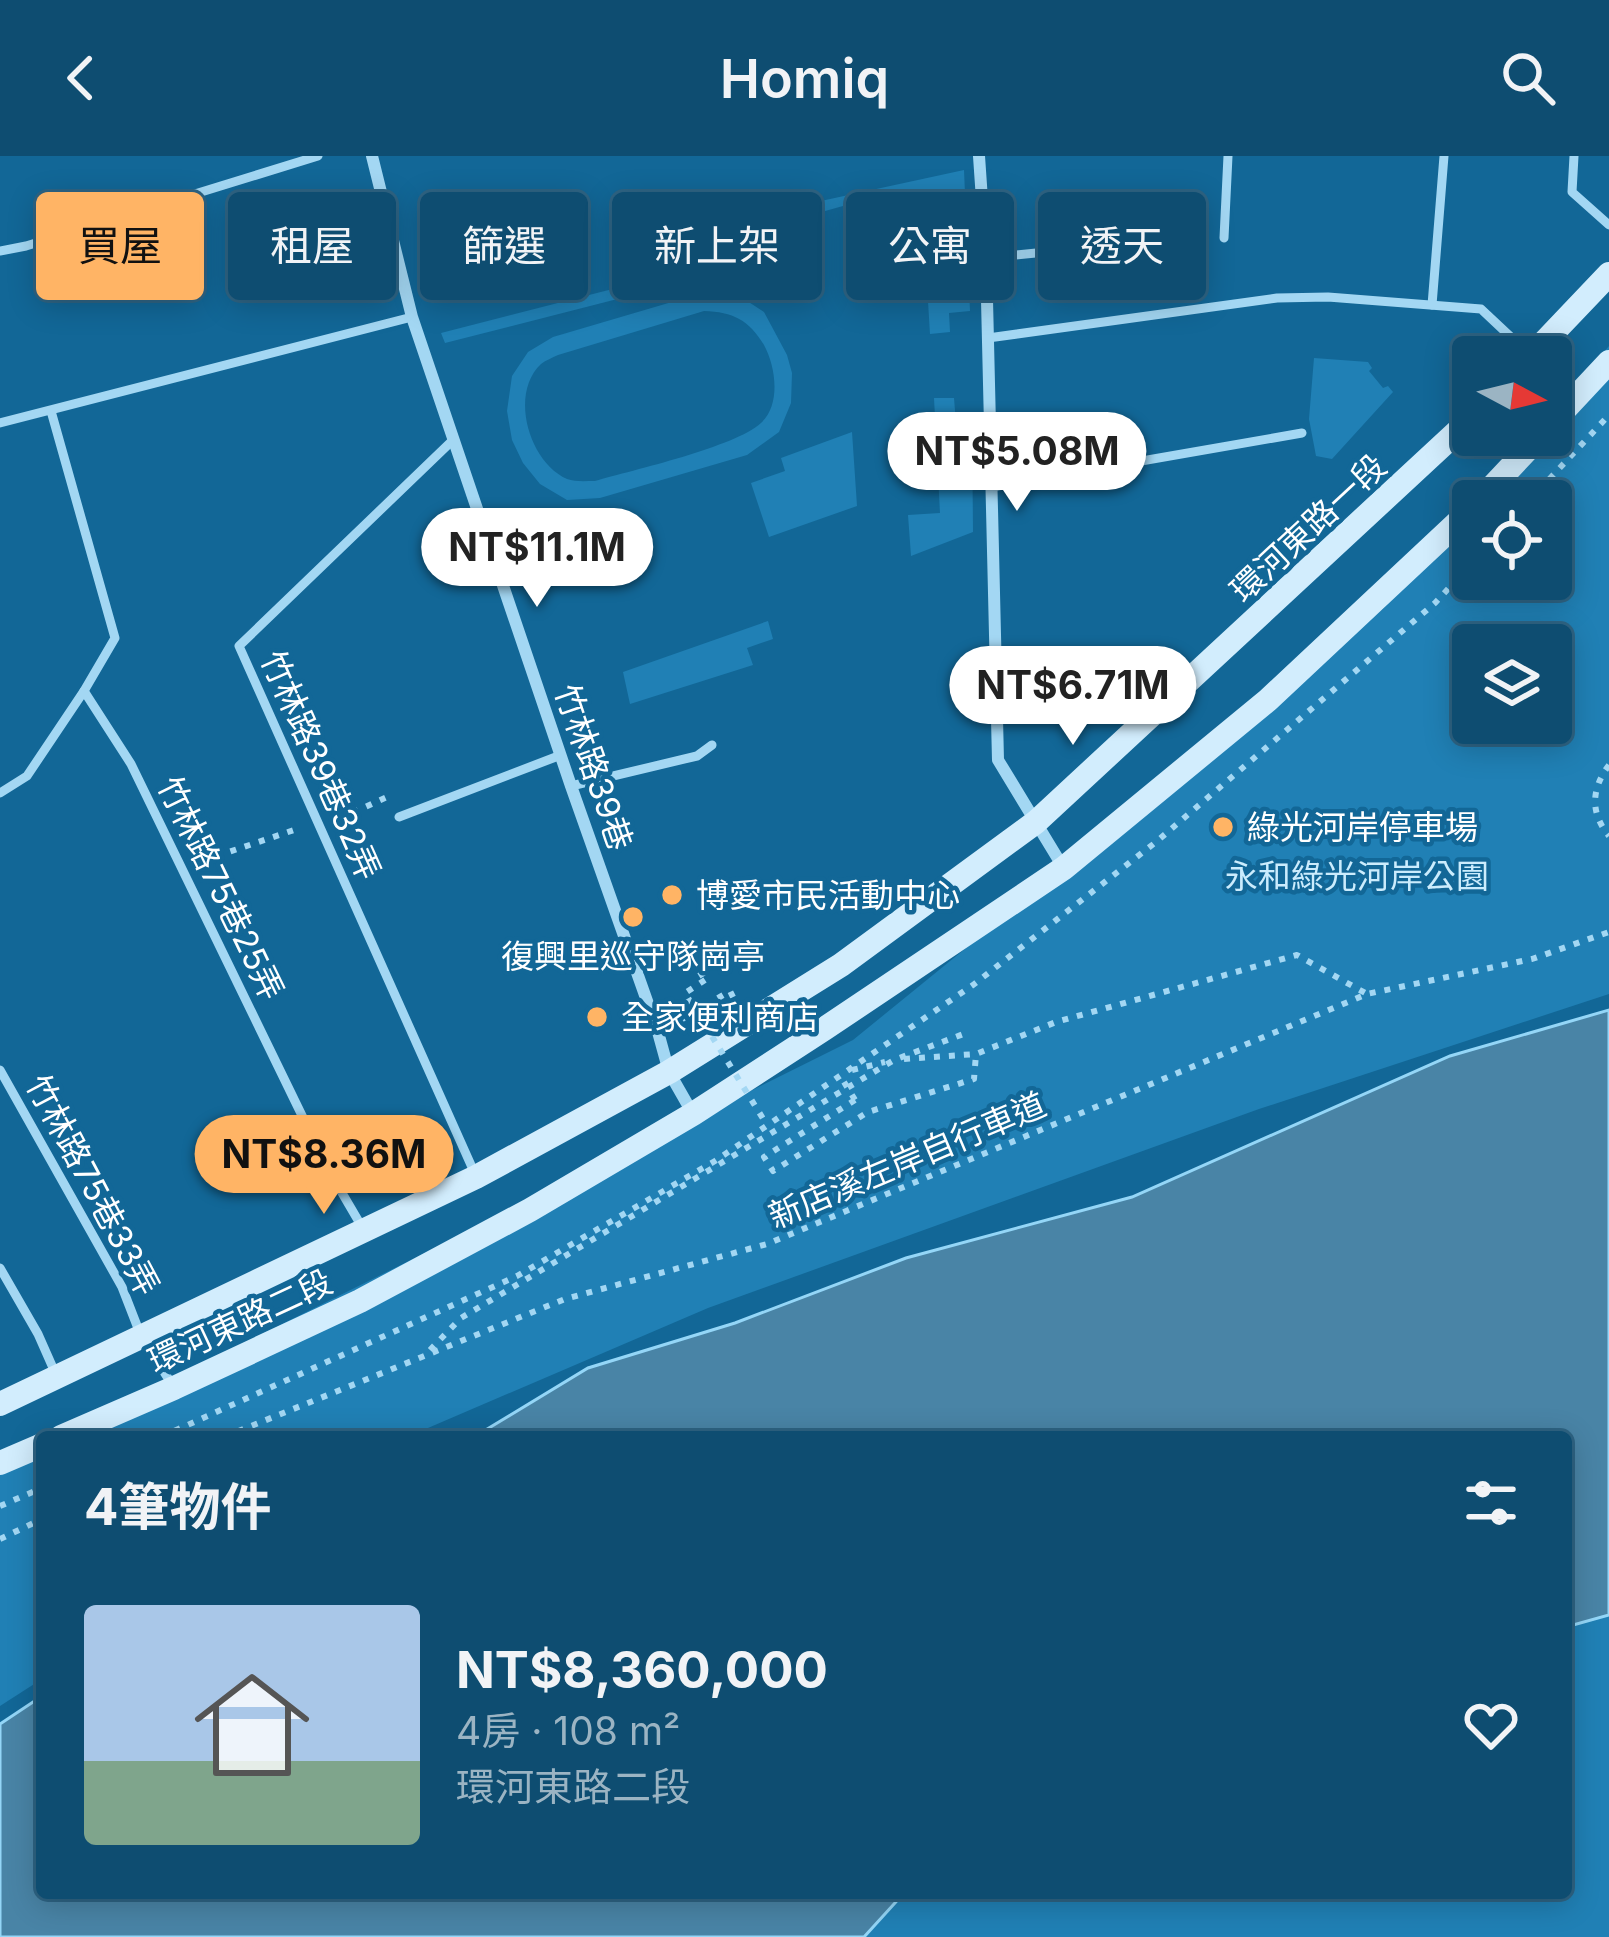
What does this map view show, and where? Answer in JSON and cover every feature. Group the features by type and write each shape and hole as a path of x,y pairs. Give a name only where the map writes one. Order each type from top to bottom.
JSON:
{"street":[{"name":"竹林路39巷","path":"371,156 412,317 453,440 669,1072 693,1114"},
{"path":"979,156 981,192"},
{"path":"1550,336 1609,274"},
{"path":"987,300 998,760 1064,868"},
{"path":"1572,402 1609,362"},
{"name":"環河東路一段","path":"669,1072 841,965 1036,823 1452,440"},
{"path":"1499,480 1521,456"},
{"path":"693,1114 1064,868 1268,700 1452,528"},
{"name":"環河東路二段","path":"0,1404 476,1178 669,1072"},
{"name":"環河東路二段","path":"75,1431 360,1301 530,1210 693,1114"},
{"path":"0,1463 36,1448"}],"lane":[{"path":"0,250 318,156"},
{"path":"1224,238 1228,156"},
{"path":"1432,305 1444,156"},
{"path":"1574,156 1572,192 1609,226"},
{"path":"988,338 1277,298 1328,296 1481,309 1509,336"},
{"path":"0,423 412,317"},
{"path":"0,793 27,776 115,638 51,411"},
{"path":"992,487 1302,434"},
{"name":"竹林路39巷32弄","path":"453,440 238,646 476,1178"},
{"name":"竹林路75巷25弄","path":"84,692 131,764 328,1169 365,1232"},
{"path":"571,786 697,756 712,745"},
{"path":"399,817 561,754"},
{"name":"竹林路75巷33弄","path":"0,1070 122,1287 141,1336 174,1388"},
{"path":"0,1268 57,1377"}],"path":[{"path":"1206,239 1224,238"},
{"path":"1549,480 1609,415"},
{"path":"1609,765 1594,795 1594,811 1609,836"},
{"name":"新店溪左岸自行車道","path":"239,1431 565,1299 767,1244 1367,994 1532,959 1609,932"},
{"path":"428,1353 461,1318 894,1060 976,1054 1056,1022 1297,955 1367,994"},
{"path":"692,959 705,980 685,994 767,1125"},
{"path":"969,1031 844,1077 855,1100 764,1157 773,1171 868,1112 974,1079 976,1054"},
{"path":"0,1505 36,1490"},
{"path":"0,1539 36,1522"}],"green space":[{"path":"964,170 965,192 863,192"},
{"path":"846,196 846,217 843,206 822,212 822,201"},
{"path":"612,289 613,300 445,343 441,333 570,300 588,300 588,295"},
{"path":"679,300 746,300 764,312 787,355 791,403 779,432 747,455 600,498 567,500 540,484 523,463 512,440 507,411 512,376 528,352 553,337","holes":["704,311 732,316 758,336 774,375 772,406 761,423 707,449 595,481 570,480 542,458 525,409 531,377 541,364"]},
{"path":"928,300 970,300 970,311 949,313 950,332 930,334"},
{"name":"永和綠光河岸公園","path":"1609,346 1609,994 1259,1109 708,1308 421,1431 67,1431 853,1040 1383,609 1452,529 1452,600 1572,600 1572,480 1494,480 1515,456 1572,456 1572,389"},
{"path":"1314,358 1368,362 1369,371 1383,388 1388,386 1393,392 1332,459 1316,456 1309,419"},
{"path":"934,398 954,398 956,423 972,422 973,532 911,556 908,515 940,513"},
{"path":"852,432 857,506 769,537 751,483 785,471 781,458"},
{"path":"768,621 773,639 747,648 753,665 630,704 623,672"},
{"path":"36,1447 36,1683 0,1706 0,1464"},
{"path":"1609,1615 1609,1937 864,1937 899,1899 1572,1899 1572,1625"}],"shaded area":[{"path":"1609,1010 1609,1615 1572,1625 1572,1431 484,1431 588,1368 735,1323 906,1258 1132,1197 1450,1056"},
{"path":"36,1700 36,1899 899,1899 864,1937 0,1937 0,1724"}],"place":[{"name":"綠光河岸停車場","path":"1223,827"},
{"name":"博愛市民活動中心","path":"672,895"},
{"name":"復興里巡守隊崗亭","path":"633,917"},
{"name":"全家便利商店","path":"597,1017"}]}
